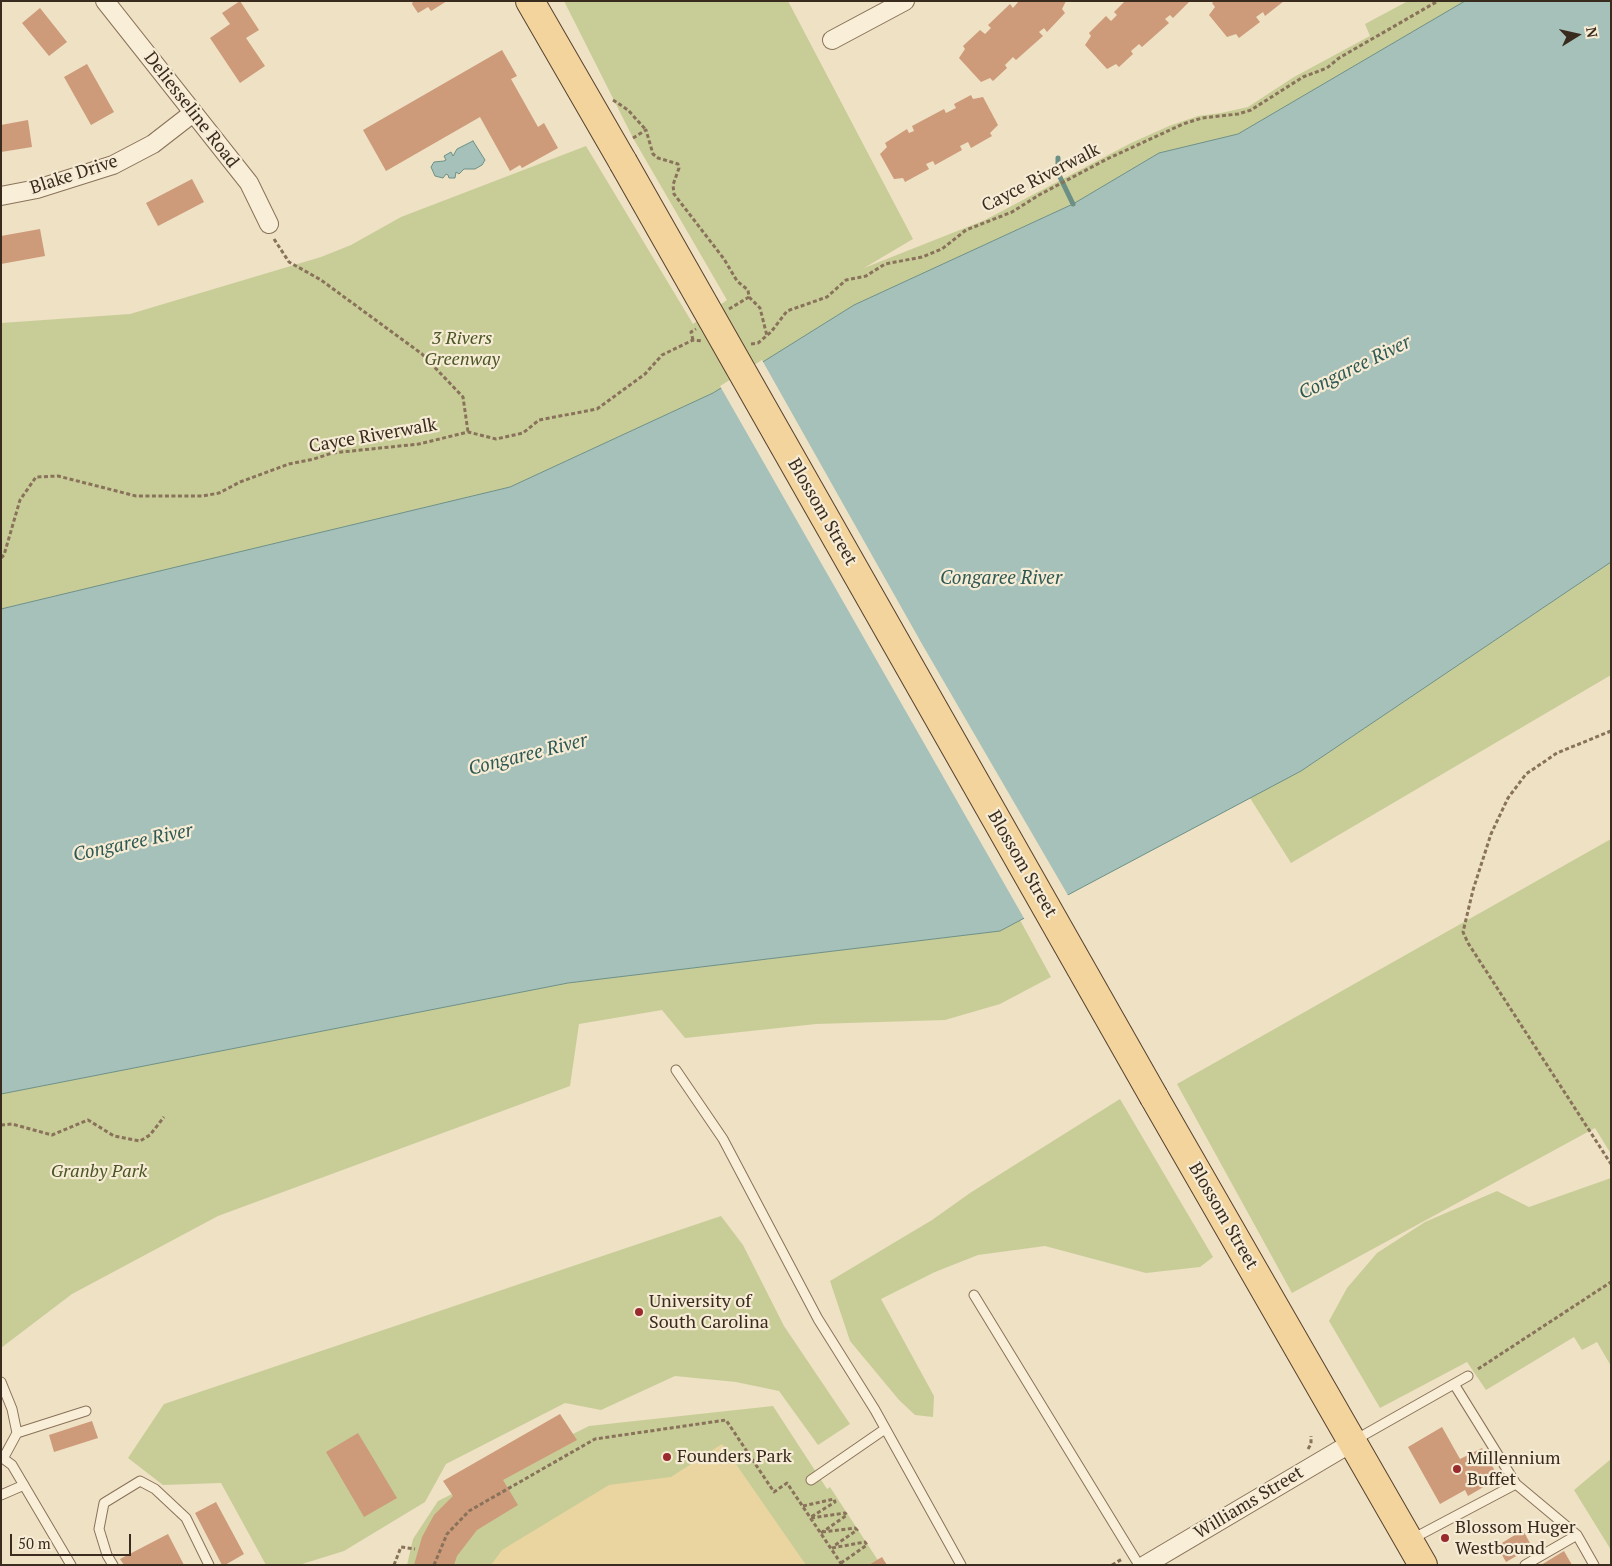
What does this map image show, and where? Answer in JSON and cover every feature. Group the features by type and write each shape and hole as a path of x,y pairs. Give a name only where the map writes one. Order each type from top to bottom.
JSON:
{"main road":[{"name":"Blossom Street","path":"530,1 628,150 1154,1097 1423,1565"}],"street":[{"name":"Deliesseline Road","path":"105,1 249,184 268,224"},
{"path":"832,40 904,1"},
{"name":"Blake Drive","path":"1,196 52,185 114,165 153,144 193,113"},
{"name":"Williams Street","path":"1145,1565 1352,1442"}],"lane":[{"path":"676,1070 723,1139 818,1319 886,1429 961,1565"},
{"path":"974,1295 1139,1565"},
{"path":"1352,1442 1468,1376"},
{"path":"1,1382 12,1409 16,1432 2,1457 12,1465 71,1565"},
{"path":"1454,1384 1516,1484 1577,1535 1594,1565"},
{"path":"16,1432 86,1411"},
{"path":"811,1480 886,1429"},
{"path":"113,1565 107,1556 99,1529 104,1503 140,1482 155,1489 186,1518 209,1565"},
{"path":"1409,1540 1516,1484"},
{"path":"1,1495 24,1485"},
{"path":"1525,1565 1577,1535"}],"path":[{"name":"Cayce Riverwalk","path":"767,336 787,311 827,296 846,280 866,276 885,264 922,257 937,251 966,230 1012,212 1071,178 1183,124 1202,118 1245,112 1297,81 1327,68 1339,58 1438,1"},
{"path":"613,100 628,110 646,130 653,154 658,158 678,164 679,168 673,185 674,194 724,259 737,281 748,290 749,297 760,308 767,336 758,343 742,344"},
{"path":"628,150 646,130"},
{"path":"268,224 276,245 289,262 335,289 428,360 463,397 468,432"},
{"path":"724,312 749,297"},
{"path":"699,327 691,332 693,340 703,341"},
{"name":"Cayce Riverwalk","path":"1,558 4,555 20,500 36,477 58,476 136,496 203,496 219,493 240,482 289,464 332,453 419,444 468,432 496,439 524,433 539,420 597,409 645,374 662,355 693,340"},
{"path":"1611,731 1549,758 1526,774 1508,798 1491,834 1473,890 1463,932 1468,944 1611,1164"},
{"path":"1,1125 12,1124 52,1134 88,1120 114,1136 140,1141 150,1135 164,1117"},
{"path":"1468,1376 1611,1282"},
{"path":"434,1565 446,1534 469,1511 595,1439 726,1420 774,1492 787,1483 842,1564 867,1545 866,1542 832,1548"},
{"path":"1306,1451 1311,1444 1311,1436"},
{"path":"803,1506 834,1499 836,1502 811,1518"},
{"path":"811,1518 845,1513 847,1515 821,1533"},
{"path":"821,1533 855,1528 857,1530 832,1548"},
{"path":"394,1565 401,1547 415,1549"}],"green space":[{"name":"3 Rivers Greenway","path":"564,1 788,1 913,239 864,268 985,220 1131,143 1169,126 1198,116 1248,107 1294,77 1370,36 1365,24 1408,1 1465,1 1238,134 1159,153 1073,204 854,305 713,393 510,487 1,609 1,323 130,314 321,257 351,245 401,217 586,146 693,324 727,300 633,138"},
{"path":"1611,562 1611,675 1291,863 1250,798 1301,771"},
{"path":"1611,839 1611,1154 1595,1128 1292,1293 1177,1084"},
{"name":"Granby Park","path":"1020,920 1051,977 1000,1004 945,1020 816,1024 685,1038 662,1010 579,1024 570,1086 218,1216 72,1294 1,1348 1,1094 568,983 1000,931"},
{"path":"1120,1099 1213,1257 1200,1267 1146,1273 1045,1246 978,1255 935,1272 881,1299 934,1396 933,1417 915,1415 899,1400 850,1341 830,1281 932,1220 970,1193"},
{"path":"1611,1178 1611,1366 1597,1342 1582,1350 1574,1337 1486,1390 1467,1362 1380,1408 1329,1321 1347,1288 1377,1253 1425,1222 1497,1191 1529,1207"},
{"path":"721,1216 743,1245 784,1326 850,1424 818,1445 779,1391 736,1382 675,1376 601,1410 565,1403 446,1464 425,1502 344,1551 299,1565 266,1565 221,1483 163,1485 128,1458 164,1404"},
{"name":"Founders Park","path":"773,1406 827,1489 830,1487 881,1565 407,1565 413,1539 438,1501 589,1426"},
{"path":"1611,1459 1611,1550 1574,1490"}],"sand":[{"path":"722,1444 806,1565 491,1565 502,1550 609,1485 671,1477"}],"water":[{"name":"Congaree River","path":"1465,1 1611,1 1611,562 1301,771 1000,931 568,983 1,1094 1,609 510,487 713,393 854,305 1073,204 1159,153 1238,134"},
{"path":"473,141 485,160 482,165 475,169 464,169 459,174 456,172 455,178 449,178 446,174 443,178 435,176 431,167 434,162 446,160 444,156 451,152 453,156 457,149"}],"pier":[{"path":"762,360 922,644 1069,897 1025,920 720,386"}],"building":[{"path":"240,1 259,30 246,38 265,66 240,83 210,38 230,24 222,13"},
{"path":"413,1 447,1 431,11 428,7 418,13 412,4"},
{"path":"1019,1 1066,1 1062,9 1065,13 1047,32 1044,28 1039,32 1043,36 1016,60 1013,57 1005,65 1007,68 993,81 990,78 981,82 959,58 965,49 963,46 980,30 985,34 991,28 988,25 1010,4 1013,8"},
{"path":"1125,1 1190,1 1173,18 1170,15 1165,19 1169,23 1142,47 1139,44 1131,51 1133,54 1119,67 1116,64 1107,69 1085,45 1091,36 1089,33 1106,16 1111,21 1117,15 1114,12"},
{"path":"1214,1 1284,1 1265,16 1263,12 1256,17 1260,22 1239,38 1236,34 1227,37 1209,15 1215,7 1212,3"},
{"path":"40,8 67,42 49,56 22,23"},
{"path":"502,50 517,76 511,79 538,127 544,123 558,148 522,168 520,165 510,171 480,117 386,171 363,130"},
{"path":"87,64 114,112 91,125 64,77"},
{"path":"971,95 973,99 983,97 998,125 990,133 992,136 971,148 968,142 960,146 962,150 935,165 933,161 926,164 929,169 905,182 903,178 894,179 880,154 887,147 885,143 907,129 909,133 914,131 912,126 944,109 946,113 956,108 954,104"},
{"path":"28,120 32,147 1,152 1,125"},
{"path":"192,179 204,202 158,226 146,203"},
{"path":"40,229 45,256 1,264 1,236"},
{"path":"560,1414 577,1440 503,1480 518,1505 477,1530 457,1556 454,1565 414,1565 422,1537 434,1515 453,1496 443,1481"},
{"path":"92,1421 98,1438 54,1452 49,1435"},
{"name":"Millennium Buffet","path":"1442,1427 1460,1459 1482,1448 1499,1478 1468,1496 1465,1490 1440,1504 1408,1447"},
{"path":"358,1433 397,1498 364,1517 326,1452"},
{"path":"216,1502 244,1554 225,1565 222,1565 195,1513"},
{"path":"1523,1530 1532,1547 1506,1562 1497,1546"},
{"path":"168,1534 184,1565 124,1565 120,1559"},
{"path":"1564,1551 1572,1565 1541,1565"},
{"path":"882,1557 887,1565 869,1565 877,1560"}],"waterway":[{"path":"1058,158 1058,173 1073,204"}],"place":[{"name":"University of South Carolina","path":"639,1312"},
{"name":"Founders Park","path":"667,1457"},
{"name":"Millennium Buffet","path":"1457,1469"},
{"name":"Blossom Huger Westbound","path":"1445,1538"}]}
